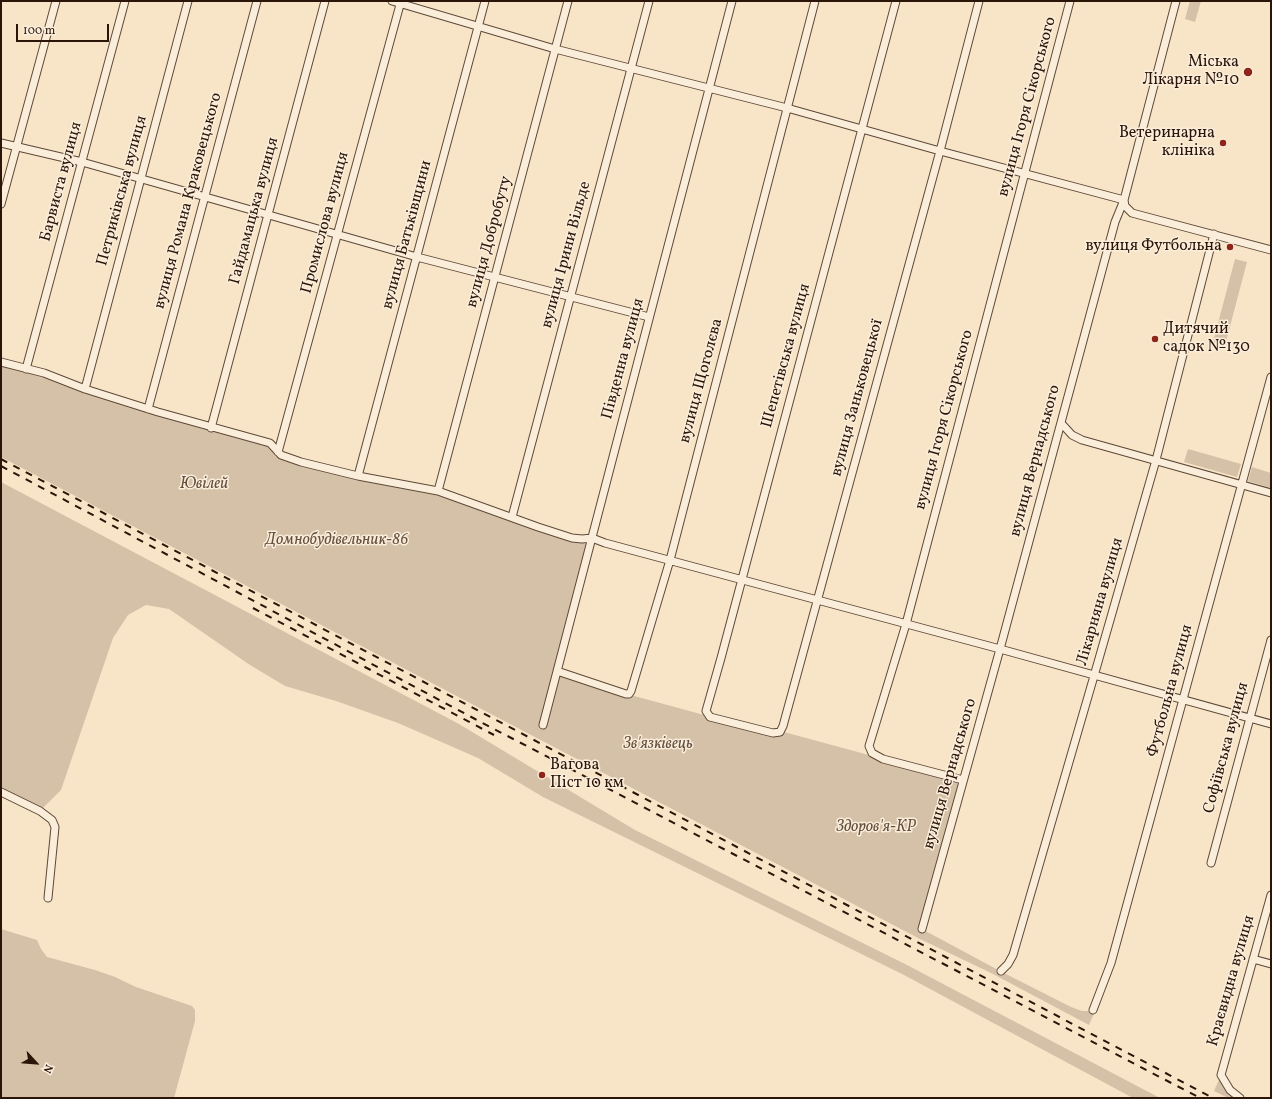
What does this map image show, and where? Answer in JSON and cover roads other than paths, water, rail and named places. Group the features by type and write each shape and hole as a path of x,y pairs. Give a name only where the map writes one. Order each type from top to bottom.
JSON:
{"street":[{"path":"1,204 56,1"},
{"name":"Барвиста вулиця","path":"26,370 125,1"},
{"name":"Петриківська вулиця","path":"85,389 188,1"},
{"name":"вулиця Романа Краковецького","path":"148,408 257,1"},
{"name":"Гайдамацька вулиця","path":"211,428 325,1"},
{"path":"392,1 400,2 478,27 556,49 787,108 862,130 1124,200 1125,206 1132,213 1271,250"},
{"name":"вулиця Батьківщини","path":"358,476 485,1"},
{"name":"вулиця Добробуту","path":"438,491 568,1"},
{"name":"вулиця Ірини Вільде","path":"512,517 649,1"},
{"name":"Південна вулиця","path":"543,725 732,1"},
{"name":"вулиця Щоголєва","path":"557,671 629,694 631,692 670,560 815,1"},
{"name":"Шепетівська вулиця","path":"710,717 706,711 722,658 896,1"},
{"name":"вулиця Заньковецької","path":"710,717 773,733 780,732 783,726 940,151 979,1"},
{"name":"вулиця Ігоря Сікорського","path":"963,780 883,759 872,753 869,746 906,624 997,276 1026,174 1070,1"},
{"name":"вулиця Вернадського","path":"922,929 1000,649 1115,222 1124,200 1176,1"},
{"name":"Промислова вулиця","path":"278,452 400,2"},
{"path":"1,143 82,162 268,216 417,257 649,317"},
{"name":"Лікарняна вулиця","path":"1001,972 1013,955 1094,676 1156,460 1214,234"},
{"path":"1,362 26,370 44,373 85,389 211,428 270,443 286,458 358,476 438,491 572,538 592,538 605,543 1000,649 1094,676 1184,699 1271,724"},
{"name":"Футбольна вулиця","path":"1092,1010 1111,963 1271,377"},
{"path":"1061,423 1072,435 1082,440 1271,493"},
{"name":"Софіївська вулиця","path":"1211,864 1271,640"},
{"path":"1,792 40,811 52,820 55,827 48,898"},
{"name":"Краєвидна вулиця","path":"1240,1098 1230,1090 1221,1075 1271,895"},
{"path":"1253,959 1271,964"}],"railway":[{"path":"1,459 1213,1098"},
{"path":"1,466 475,719 1200,1098"},
{"path":"253,608 494,735"}],"place":[{"name":"Міська Лікарня №10","path":"1248,72"},
{"name":"Ветеринарна клініка","path":"1223,143"},
{"name":"вулиця Футбольна","path":"1230,247"},
{"name":"Дитячий садок №130","path":"1155,339"},
{"name":"Вагова Піст 10 км","path":"542,775"}],"park label":[{"name":"Ювілей","path":"204,485"},
{"name":"Домнобудівельник-86","path":"337,541"},
{"name":"Зв'язківець","path":"658,745"},
{"name":"Здоров'я-КР","path":"876,828"}]}
